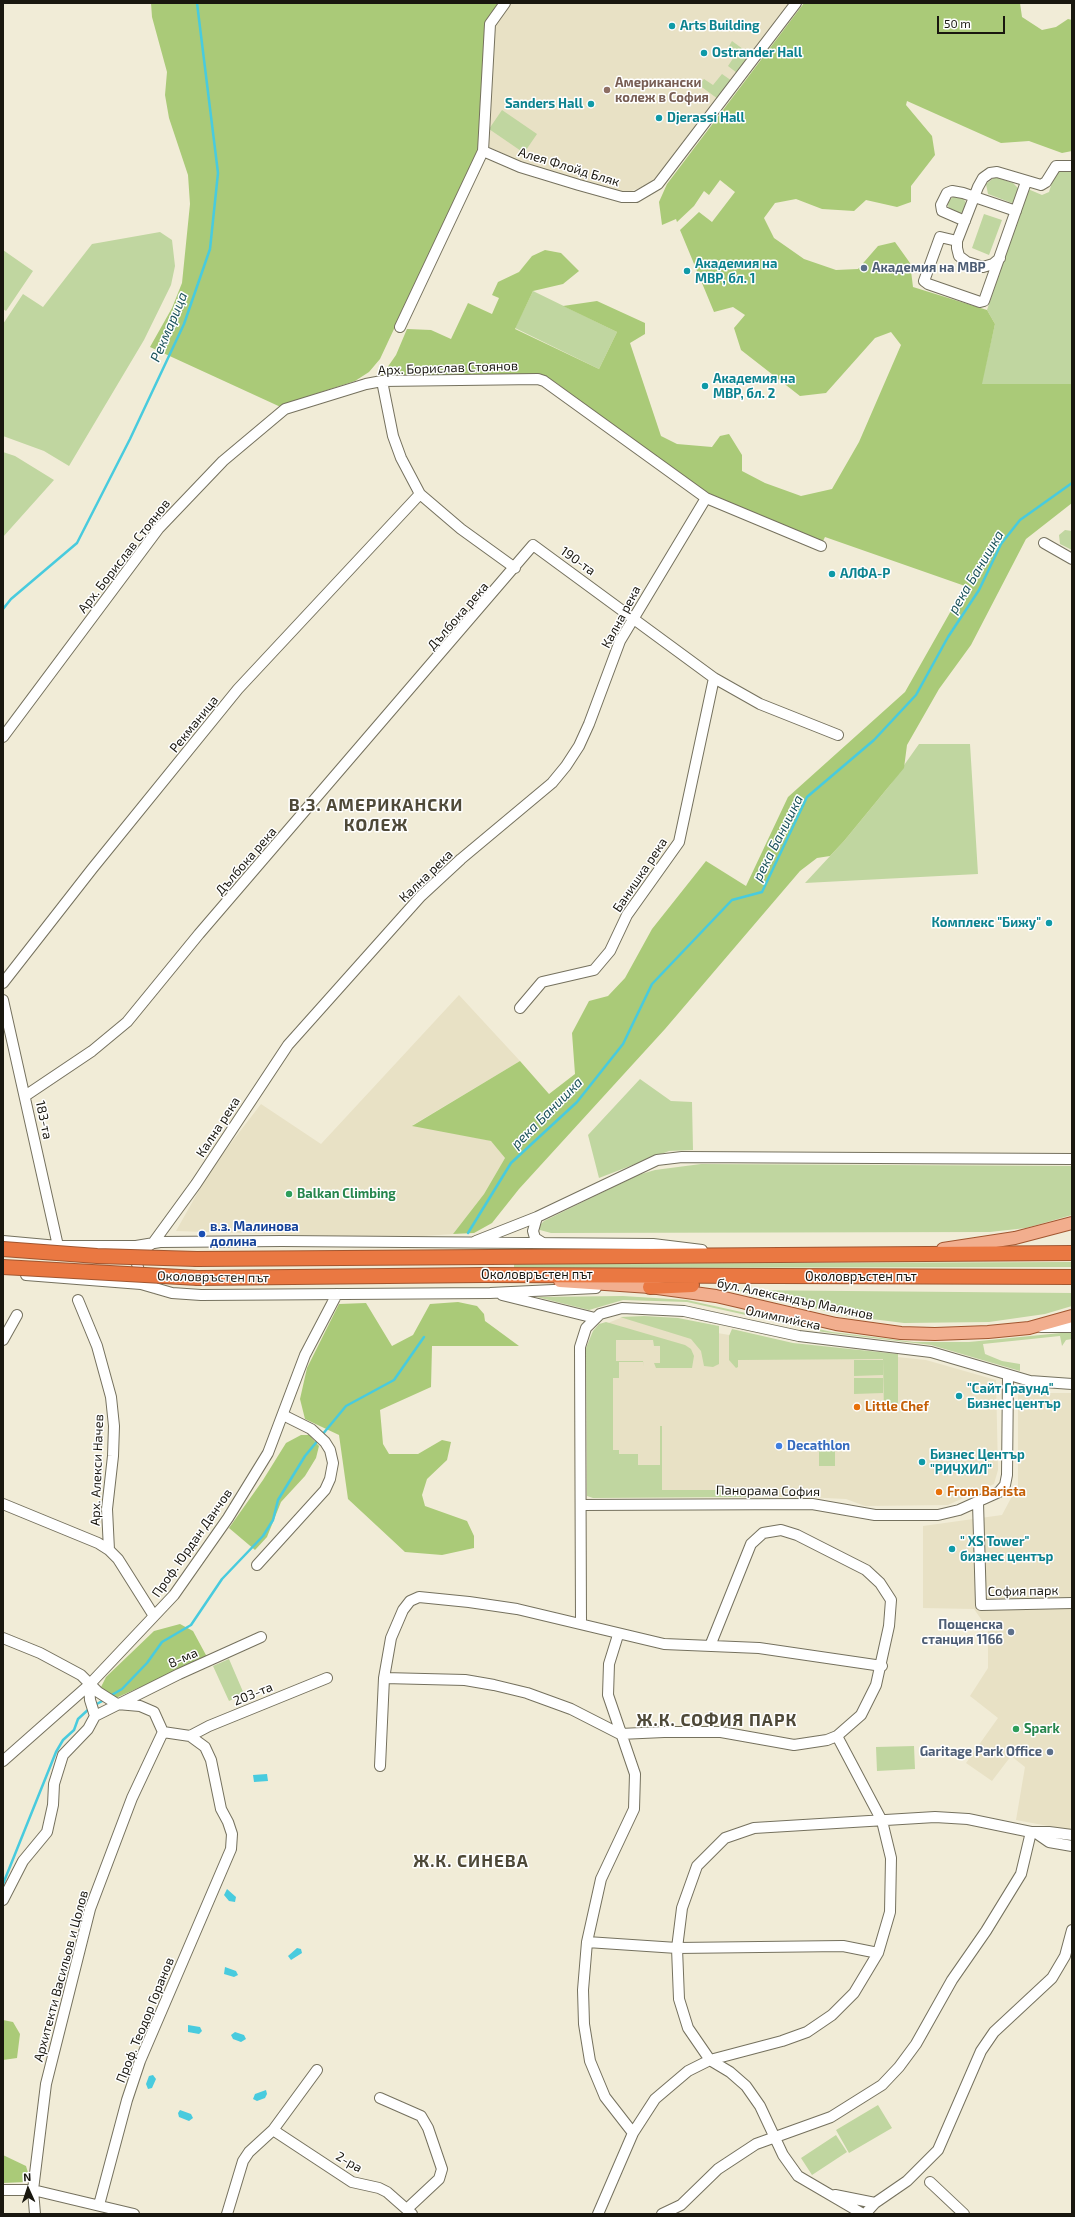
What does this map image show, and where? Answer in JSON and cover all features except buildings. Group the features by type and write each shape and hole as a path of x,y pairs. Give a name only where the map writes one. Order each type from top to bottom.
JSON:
{"highway":[{"name":"Околовръстен път","path":"3,1249 97,1256 197,1259 747,1256 1072,1252"},
{"name":"Околовръстен път","path":"3,1267 198,1278 483,1275 1072,1277"},
{"path":"650,1287 834,1276"}],"main road":[{"path":"912,1254 1015,1238 1072,1223"},
{"name":"бул. Александър Малинов","path":"483,1275 630,1287 650,1287 716,1296 836,1324 878,1330 942,1334 1028,1328 1072,1316"}],"street":[{"path":"400,327 483,151 490,24 505,3"},
{"name":"Алея Флойд Бляк","path":"483,151 520,167 579,185 622,197 636,197 658,184 796,3"},
{"path":"1000,258 993,264 983,267 967,262 959,256 957,241 983,178 990,173 997,172 1026,182 1041,185 1046,182 1056,166 1072,166"},
{"path":"957,241 943,237 938,240 924,281 928,284 980,302 984,302 1026,182"},
{"path":"965,221 945,214 942,211 942,205 947,193 952,191 1016,211"},
{"name":"Арх. Борислав Стоянов","path":"3,737 160,528 223,461 285,408 335,392 382,381 544,380 706,498 821,546"},
{"path":"382,381 393,436 401,458 420,494 461,530 515,568"},
{"name":"Рекманица","path":"3,983 92,869 238,689 420,494"},
{"name":"Кална река","path":"155,1288 141,1277 137,1264 142,1250 153,1243 196,1184 288,1045 325,1002 422,896 462,859 552,783 566,766 582,741 620,641 706,498"},
{"path":"1044,543 1072,559"},
{"name":"190-та","path":"515,568 534,545 714,678 760,704 838,735"},
{"name":"Дълбока река","path":"25,1096 92,1051 127,1022 199,934 515,568"},
{"name":"Банишка река","path":"520,1008 542,982 594,970 610,951 627,915 679,842 714,678"},
{"name":"183-та","path":"3,1000 58,1246"},
{"path":"472,1242 537,1217 657,1160 682,1157 1072,1159"},
{"path":"537,1217 533,1231 535,1238 543,1244"},
{"path":"3,1241 58,1246 136,1246 153,1243 282,1241 653,1244 747,1256"},
{"path":"3,1273 122,1282 178,1293 201,1295 490,1293 630,1287"},
{"path":"490,1293 595,1318 586,1328 580,1347 581,1623"},
{"name":"Проф. Юрдан Данчов","path":"3,1761 89,1685 174,1595 228,1518 268,1453 305,1355 337,1294"},
{"name":"Арх. Алекси Начев","path":"78,1300 97,1346 111,1397 114,1426 108,1510 109,1550"},
{"name":"Олимпийска","path":"595,1318 608,1311 622,1308 684,1311 799,1336 931,1352 1008,1376 1030,1381 1072,1384"},
{"path":"3,1340 17,1315"},
{"path":"1028,1328 1072,1327"},
{"name":"Панорама София","path":"580,1504 812,1504 867,1514 883,1515 938,1514 959,1510 978,1503 999,1492 1006,1481 1008,1376"},
{"path":"257,1564 325,1490 330,1478 333,1463 330,1450 325,1442 311,1429 283,1415"},
{"name":"София парк","path":"978,1503 980,1605 1072,1602"},
{"path":"3,1504 98,1543 109,1550 118,1560 154,1616"},
{"path":"384,1678 465,1680 494,1685 527,1693 571,1709 620,1734 721,1732 794,1745 826,1740 837,1736 861,1714 876,1685 882,1666 890,1626 891,1600 880,1583 866,1570 797,1535 781,1530 763,1533 751,1544 710,1646"},
{"path":"380,1766 384,1678 388,1652 403,1610 410,1601 419,1597 517,1609 581,1623 618,1635 664,1644 759,1648 882,1666"},
{"path":"618,1635 609,1664 608,1695 620,1734 635,1774 634,1809 601,1879 587,1942 583,1990 584,2024 590,2061 605,2097 633,2133"},
{"path":"3,1638 40,1653 81,1676 89,1685 117,1704 140,1706 154,1712 163,1732 190,1736"},
{"name":"8-ма","path":"95,1716 117,1704 261,1638"},
{"name":"203-та","path":"190,1736 209,1726 327,1678"},
{"path":"3,1900 23,1861 47,1832 53,1805 54,1784 63,1755 88,1729 95,1716 90,1700 89,1685"},
{"name":"Архитекти Васильов и Цолов","path":"35,2214 33,2190 46,2084 90,1909 132,1798 163,1732"},
{"name":"Проф. Теодор Горанов","path":"99,2205 127,2100 140,2061 231,1849 232,1834 221,1809 211,1760 205,1747 190,1736"},
{"path":"598,2214 633,2133 655,2099 688,2071 710,2060 782,2042 807,2032 832,2015 854,1993 878,1953 890,1912 891,1858 882,1821 837,1736"},
{"path":"1072,1835 1048,1832 1033,1833 968,1819 935,1818 754,1828 725,1838 697,1866 682,1908 677,1948 679,1998 688,2028 710,2060 730,2072 746,2086 760,2106 774,2137 798,2176 864,2214 875,2203 908,2181 938,2150 981,2051 994,2032 1052,1978 1065,1956 1072,1930"},
{"path":"1033,1833 1049,1842 1072,1846"},
{"path":"662,2214 681,2205 718,2169 733,2157 756,2144 837,2113 882,2085 899,2067 916,2044 952,1980 986,1931 1021,1874 1033,1833"},
{"path":"587,1942 677,1948 843,1946 878,1953"},
{"path":"227,2214 243,2161 272,2130 317,2070"},
{"path":"380,2098 421,2116 428,2128 442,2169 440,2179 410,2211"},
{"name":"2-ра","path":"272,2130 352,2182 378,2188 410,2211"},
{"path":"930,2182 964,2214"},
{"path":"3,2190 33,2190 134,2214"},
{"path":"827,2194 875,2203"}],"shaded area":[{"name":"Американски колеж в София","path":"510,3 790,3 660,175 645,186 631,191 620,191 528,165 487,146 493,27"},
{"path":"459,995 520,1061 413,1125 492,1141 505,1158 484,1194 453,1234 394,1238 176,1231 211,1169 261,1104 321,1144"},
{"path":"623,1317 800,1347 926,1360 996,1380 998,1470 994,1484 948,1505 865,1506 846,1499 805,1497 592,1496 603,1325"},
{"path":"1018,1393 1072,1393 1072,1802 1070,1830 1016,1820 1025,1767 1011,1756 992,1781 966,1763 998,1718 970,1696 988,1668 988,1629 974,1609 923,1608 923,1526 1002,1515 1018,1485"}],"green space":[{"path":"151,3 499,3 485,22 478,149 380,359 369,372 355,381 315,394 285,409 150,347 172,308 182,283 190,204 188,175 169,118 165,95 167,72 152,17"},
{"path":"804,3 1020,3 1022,17 1042,30 1056,27 1068,19 1072,20 1072,151 1062,153 1029,141 1001,143 907,101 906,105 932,136 935,155 911,186 911,202 897,207 866,200 854,211 822,209 796,199 775,203 764,218 774,238 804,259 836,270 858,269 878,246 895,242 910,263 913,287 987,310 995,324 982,384 1072,384 1072,503 1026,539 971,645 939,689 907,745 904,768 844,841 830,856 817,858 800,871 665,1029 519,1189 492,1223 474,1233 453,1234 484,1194 505,1158 491,1141 412,1126 520,1061 549,1094 575,1074 572,1033 589,1001 608,996 625,978 652,929 706,861 746,886 788,797 905,692 965,586 825,537 822,543 708,495 555,382 545,377 380,378 396,355 407,329 431,330 451,339 468,303 492,314 499,298 492,295 498,282 519,272 532,256 545,250 561,253 579,271 563,284 533,291 515,329 599,369 617,332 563,306 597,301 645,323 645,334 630,343 661,436 677,444 712,447 720,436 729,434 742,455 742,471 765,483 801,496 832,489 859,442 901,345 891,332 875,338 826,393 800,396 741,350 734,328 745,315 733,307 714,312 680,230 699,212 712,222 735,192 720,180 709,195 704,191 694,206 677,222 676,219 662,225 659,202 667,184"},
{"path":"732,41 751,55 737,73 728,66 736,54 728,48"},
{"path":"722,74 732,81 718,99 699,85 704,79 713,85"},
{"path":"502,110 537,134 524,153 489,129"},
{"path":"1065,169 1072,169 1072,384 981,385 995,324 987,310 1028,189 1042,195 1049,192 1055,173"},
{"path":"995,177 1013,183 1019,189 1016,200 1012,203 988,194 986,184"},
{"path":"953,196 961,196 966,201 964,212 961,214 953,214 948,209 948,201"},
{"path":"984,214 1002,220 989,255 972,248"},
{"path":"160,232 172,240 175,266 171,285 144,340 69,466 44,451 3,436 3,324 23,294 43,307 92,244"},
{"path":"3,250 33,271 6,311 3,309"},
{"path":"533,291 617,332 599,369 515,328"},
{"path":"3,452 15,456 54,480 3,537"},
{"path":"1065,530 1072,531 1072,550 1060,544 1059,535"},
{"path":"919,744 970,744 978,874 805,883 844,841 890,785"},
{"path":"640,1079 671,1101 692,1102 693,1150 669,1151 599,1178 588,1135"},
{"path":"701,1164 1072,1166 1072,1215 1026,1228 990,1232 551,1233 540,1230 539,1226 544,1221 638,1175 655,1170"},
{"path":"1072,1262 1072,1267 514,1268 514,1264"},
{"path":"734,1290 1072,1293 1072,1306 1045,1314 989,1322 904,1323 848,1316"},
{"path":"623,1296 687,1300 832,1332 914,1342 969,1342 1071,1332 1072,1339 1066,1340 1062,1346 1060,1336 983,1344 985,1354 1002,1361 1020,1364 1020,1371 931,1345 823,1332 687,1302 623,1300 589,1310 537,1297"},
{"path":"458,1302 477,1306 484,1314 485,1321 519,1346 432,1346 431,1387 380,1410 383,1444 389,1454 418,1454 442,1440 451,1442 447,1460 427,1479 422,1495 425,1506 467,1521 474,1536 474,1548 442,1555 405,1552 348,1499 339,1435 305,1419 300,1399 307,1368 339,1304 366,1303 392,1346 413,1335 430,1304"},
{"path":"644,1316 678,1318 719,1326 719,1364 713,1367 704,1366 701,1351 691,1339 620,1317"},
{"path":"606,1322 685,1345 691,1349 694,1356 692,1368 656,1368 654,1363 660,1363 660,1346 654,1346 653,1340 616,1340 616,1361 643,1361 644,1367 643,1362 619,1362 619,1378 613,1378 613,1450 619,1450 619,1454 638,1454 638,1465 660,1465 660,1426 662,1426 662,1490 747,1490 747,1497 593,1498 587,1496 586,1348 593,1331 599,1324"},
{"path":"732,1329 793,1343 898,1354 898,1403 892,1410 884,1412 883,1359 738,1360 738,1367 736,1368 729,1360 729,1336"},
{"path":"854,1360 883,1360 883,1375 854,1376"},
{"path":"854,1378 883,1378 883,1393 854,1394"},
{"path":"301,1435 309,1435 319,1446 316,1458 305,1476 281,1502 267,1537 255,1550 229,1528 263,1480 286,1443"},
{"path":"819,1441 835,1441 835,1466 819,1466"},
{"path":"180,1624 193,1631 207,1657 116,1698 103,1692 101,1687 106,1677 154,1631"},
{"path":"229,1659 244,1694 229,1701 213,1666"},
{"path":"914,1746 915,1769 877,1771 876,1747"},
{"path":"3,2020 13,2022 20,2034 17,2058 3,2060"},
{"path":"878,2105 892,2128 849,2153 836,2130"},
{"path":"836,2135 847,2152 812,2175 801,2158"},
{"path":"3,2155 26,2166 29,2176 25,2182 3,2183"}],"water":[{"path":"267,1774 268,1781 254,1782 253,1775"},
{"path":"227,1889 236,1897 235,1902 229,1901 224,1895"},
{"path":"297,1948 301,1949 302,1953 291,1960 288,1956"},
{"path":"225,1967 236,1971 238,1975 234,1977 224,1974"},
{"path":"188,2025 200,2027 202,2031 199,2034 188,2032"},
{"path":"235,2032 244,2035 246,2039 241,2042 233,2039 231,2035"},
{"path":"153,2075 156,2079 152,2088 148,2089 146,2084 149,2076"},
{"path":"266,2090 267,2094 265,2098 257,2101 253,2099 255,2094"},
{"path":"180,2110 191,2114 193,2118 189,2121 179,2117 178,2113"}],"waterway":[{"name":"Рекмарица","path":"3,609 11,599 77,543 130,439 184,324 210,249 218,173 197,3"},
{"name":"река Банишка","path":"468,1233 511,1163 577,1102 623,1044 652,984 732,900 762,892 807,797 874,740 916,695 948,637 979,590 1001,544 1020,520 1072,483"},
{"name":"река Банишка","path":"322,1435 346,1406 394,1380 424,1337"},
{"name":"река Банишка","path":"110,1696 122,1689 147,1663 162,1642 191,1625 222,1579 263,1536 273,1520 278,1500 305,1456 319,1439"},
{"name":"река Банишка","path":"95,1705 104,1700"},
{"name":"река Банишка","path":"3,1884 56,1752 63,1740 74,1730 78,1719 90,1708"}],"place":[{"name":"Arts Building","path":"672,26"},
{"name":"Ostrander Hall","path":"704,53"},
{"name":"Американски колеж в София","path":"607,90"},
{"name":"Sanders Hall","path":"591,104"},
{"name":"Djerassi Hall","path":"659,118"},
{"name":"Академия на МВР","path":"864,268"},
{"name":"Академия на МВР, бл. 1","path":"687,271"},
{"name":"Академия на МВР, бл. 2","path":"705,386"},
{"name":"АЛФА-Р","path":"832,574"},
{"name":"Комплекс \"Бижу\"","path":"1049,923"},
{"name":"Balkan Climbing","path":"289,1194"},
{"name":"в.з. Малинова долина","path":"202,1234"},
{"name":"\"Сайт Граунд\" Бизнес център","path":"959,1396"},
{"name":"Little Chef","path":"857,1407"},
{"name":"Decathlon","path":"779,1446"},
{"name":"Бизнес Център \"РИЧХИЛ\"","path":"922,1462"},
{"name":"From Barista","path":"939,1492"},
{"name":"\" XS Tower\" бизнес център","path":"952,1549"},
{"name":"Пощенска станция 1166","path":"1011,1632"},
{"name":"Spark","path":"1016,1729"},
{"name":"Garitage Park Office","path":"1050,1752"}],"district":[{"name":"В.З. АМЕРИКАНСКИ КОЛЕЖ","path":"376,815"},
{"name":"Ж.К. СОФИЯ ПАРК","path":"717,1720"},
{"name":"Ж.К. СИНЕВА","path":"471,1861"}]}
